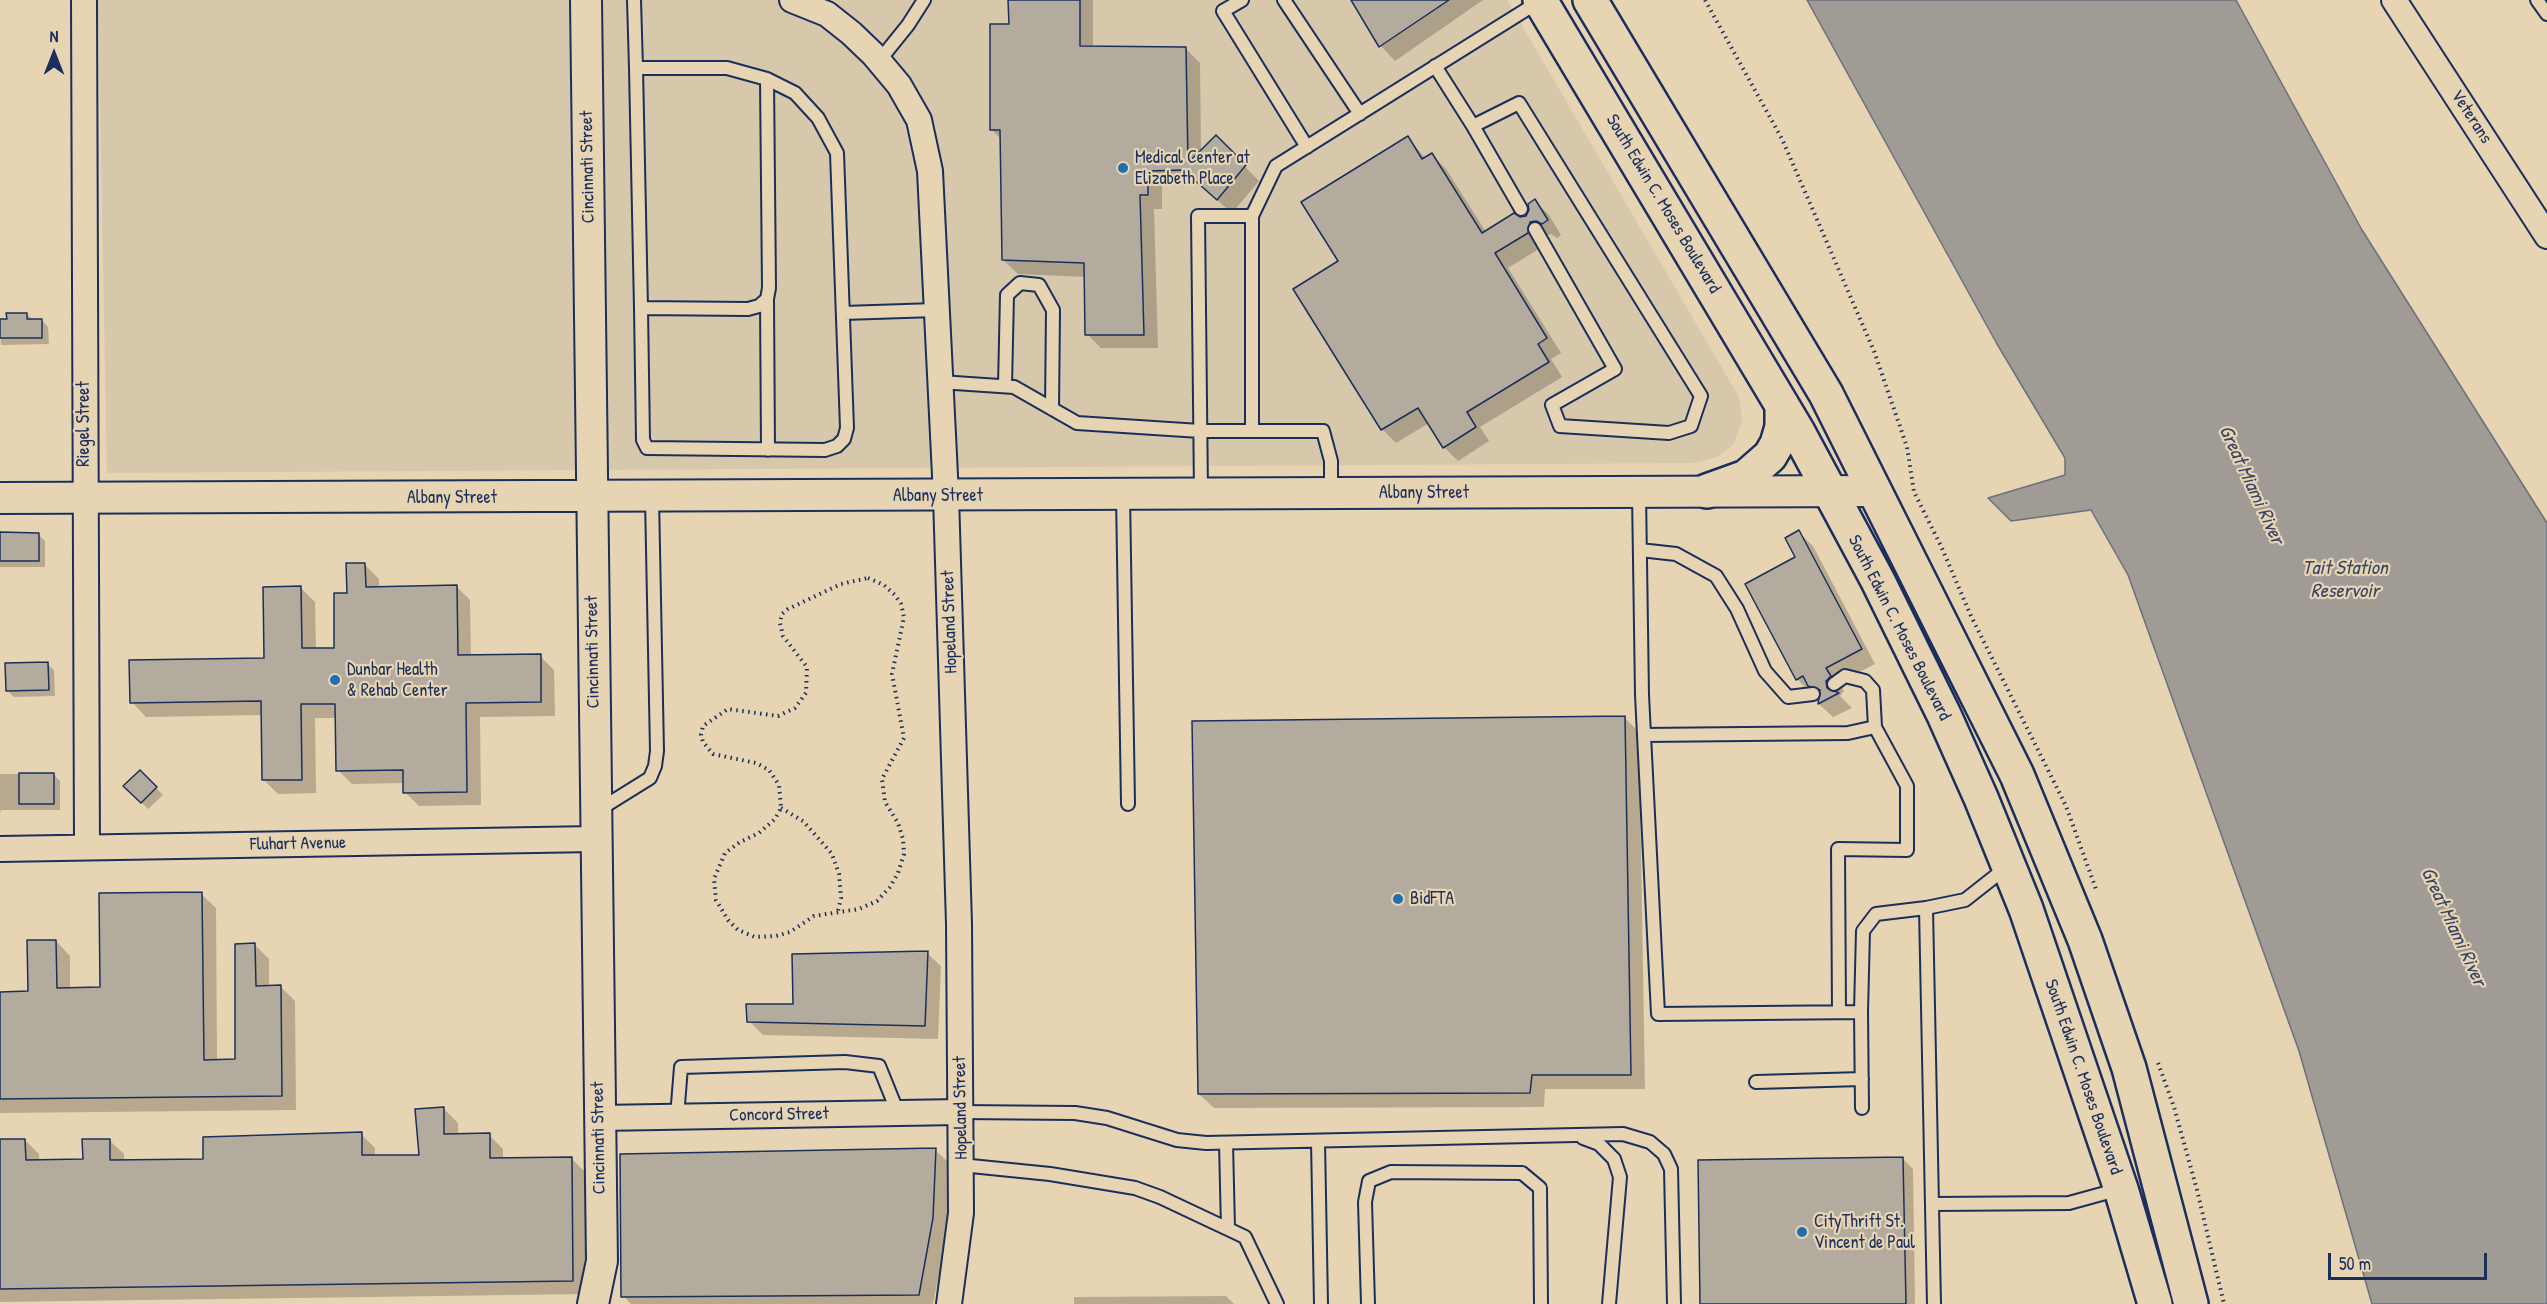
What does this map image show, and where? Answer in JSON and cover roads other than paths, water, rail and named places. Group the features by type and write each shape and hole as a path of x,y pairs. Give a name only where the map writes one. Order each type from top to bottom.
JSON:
{"main road":[{"name":"South Edwin C. Moses Boulevard","path":"1541,0 1782,405 1878,582 1944,716 2026,909 2121,1189 2155,1304"},
{"path":"1590,0 1826,394 2017,775 2085,939 2129,1068 2170,1215 2191,1304"},
{"path":"1707,491 1746,477 1770,456 1782,427 1782,405"}],"street":[{"name":"Cincinnati Street","path":"586,0 602,1261 593,1304"},
{"name":"Hopeland Street","path":"792,0 821,5 879,61 899,85 919,120 930,171 946,496 959,924 961,1213 949,1304"},
{"name":"Veterans","path":"2394,0 2547,236"},
{"name":"Riegel Street","path":"83,1 87,847"},
{"name":"Albany Street","path":"0,498 652,498 1875,491"},
{"name":"Fluhart Avenue","path":"0,849 596,826"},
{"name":"Concord Street","path":"599,1118 960,1112"}],"lane":[{"path":"634,0 643,440 647,447 825,450 837,446 843,439 847,428 837,153 818,118 795,93 767,79 727,68 636,68"},
{"path":"879,61 908,26 924,0"},
{"path":"1242,0 1223,11 1307,147"},
{"path":"1284,0 1360,114"},
{"path":"1252,430 1252,216 1276,166 1541,0"},
{"path":"2537,0 2547,14"},
{"path":"1435,66 1521,209"},
{"path":"767,79 768,450"},
{"path":"1473,126 1519,103 1701,396 1691,426 1669,433 1560,426 1552,405 1615,369 1535,229"},
{"path":"1202,494 1198,216 1252,216"},
{"path":"1005,386 1007,295 1020,283 1039,285 1053,310 1052,409"},
{"path":"641,308 748,309 759,306 766,299"},
{"path":"843,313 936,310"},
{"path":"940,382 1014,387 1077,423 1200,431 1323,430 1331,461 1331,494"},
{"path":"1639,491 1644,735 1658,1014 1861,1012"},
{"path":"1123,495 1128,804"},
{"path":"596,826 650,778 655,766 657,752 652,498"},
{"path":"1640,550 1676,554 1716,576 1737,609 1766,670 1788,697 1813,694"},
{"path":"1834,684 1845,676 1864,681 1873,690 1875,727 1906,786 1907,850 1838,849 1839,1012"},
{"path":"1644,735 1848,733 1875,727"},
{"path":"1862,1108 1863,931 1876,914 1926,908 1965,900 2008,866"},
{"path":"1926,908 1934,1304"},
{"path":"677,1117 681,1067 845,1062 879,1066 898,1113"},
{"path":"1756,1082 1862,1079"},
{"path":"960,1112 1076,1113 1107,1118 1177,1140 1226,1143 1623,1134 1650,1142 1664,1154 1671,1168 1674,1304"},
{"path":"1576,1135 1599,1144 1614,1159 1620,1177 1609,1304"},
{"path":"1318,1141 1321,1304"},
{"path":"1226,1143 1228,1229"},
{"path":"961,1165 1050,1173 1135,1188 1245,1237 1277,1304"},
{"path":"1368,1304 1365,1203 1369,1181 1391,1172 1522,1173 1540,1188 1541,1304"},
{"path":"1933,1204 2069,1203 2121,1189"}],"water":[{"name":"Tait Station Reservoir","path":"1807,0 2236,0 2362,230 2547,523 2547,1304 2372,1304 2299,1051 2128,575 2091,510 2011,521 1988,498 2065,475 2065,458 1997,344"}],"place":[{"name":"Medical Center at Elizabeth Place","path":"1123,168"},
{"name":"Dunbar Health & Rehab Center","path":"335,680"},
{"name":"BidFTA","path":"1398,899"},
{"name":"CityThrift St. Vincent de Paul","path":"1802,1232"}],"water label":[{"name":"Great Miami River","path":"2251,485"},
{"name":"Great Miami River","path":"2453,927"}]}
